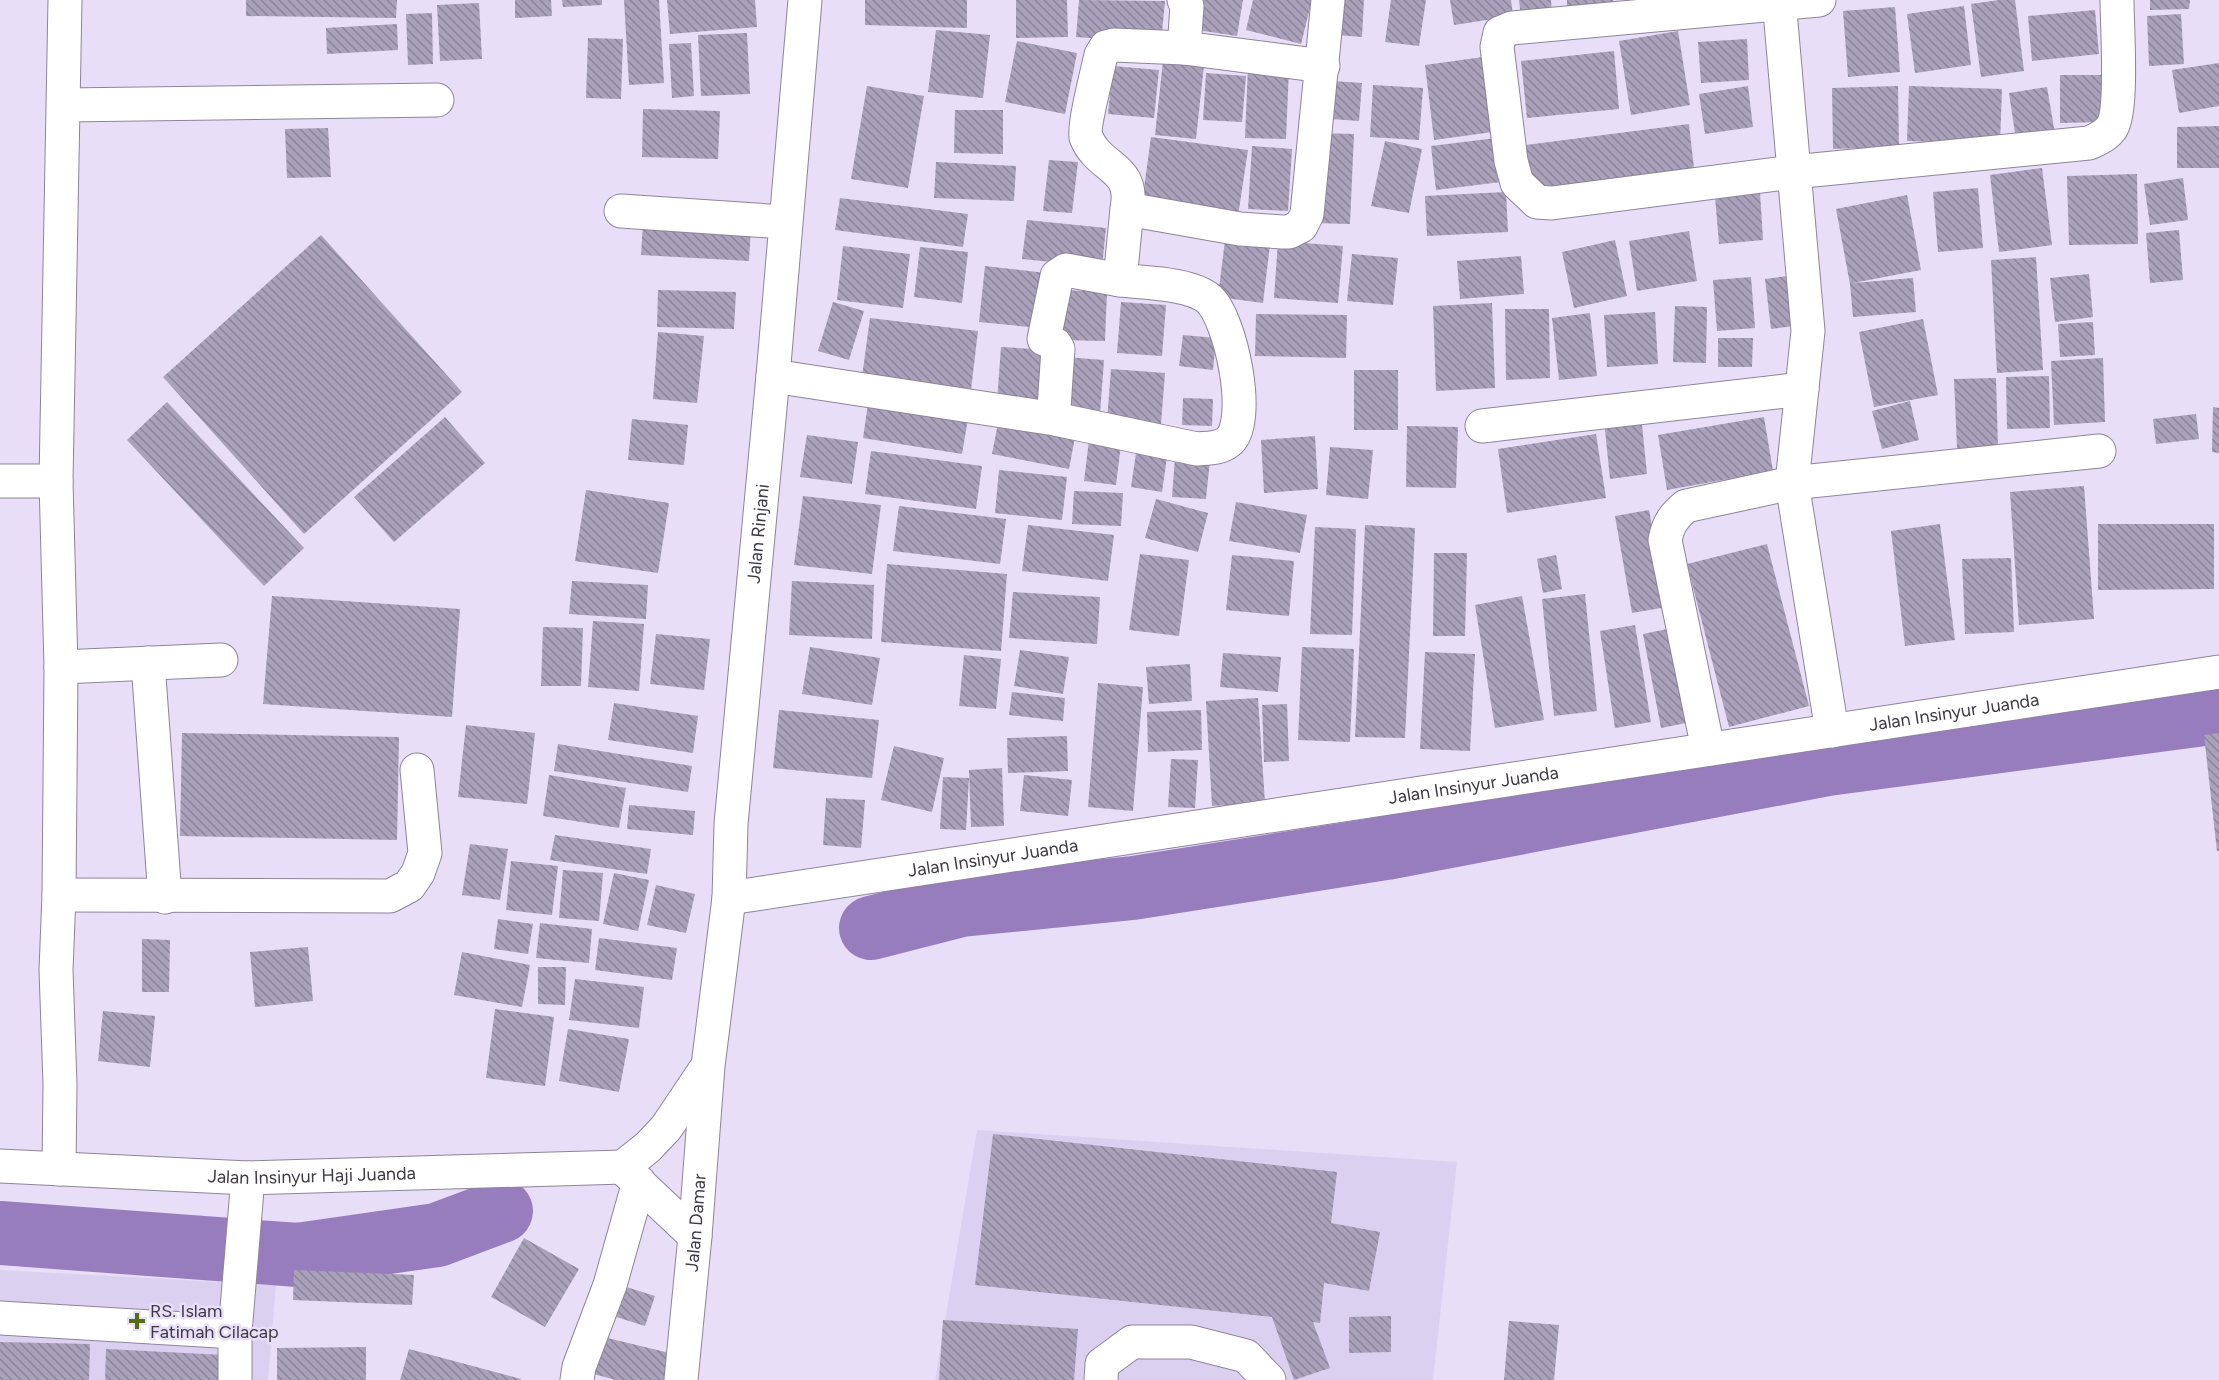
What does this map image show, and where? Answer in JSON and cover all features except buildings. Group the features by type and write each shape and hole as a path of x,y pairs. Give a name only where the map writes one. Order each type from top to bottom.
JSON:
{"street":[{"path":"59,1169 60,1083 56,970 61,667 56,482 65,0"},
{"name":"Jalan Rinjani","path":"708,1066 729,898 731,824 773,376 804,0"},
{"path":"1184,0 1187,6 1184,48"},
{"path":"1127,209 1240,229 1289,232 1301,226 1306,214 1328,0"},
{"path":"1819,0 1512,28 1500,33 1497,46 1511,161 1517,183 1538,202 1552,203 1793,172 2089,143 2103,137 2113,125 2118,108 2117,0"},
{"path":"1779,2 1808,331 1792,483 1832,731"},
{"path":"1120,280 1128,189 1124,178 1116,169 1102,160 1091,146 1085,133 1101,55 1106,47 1114,45 1184,48 1323,66"},
{"path":"64,105 437,100"},
{"path":"621,211 785,222"},
{"path":"773,376 1055,419 1197,449 1219,447 1229,442 1236,431 1238,385 1235,363 1222,320 1209,300 1190,289 1066,270 1057,276 1044,339 1055,344 1058,349 1055,419"},
{"path":"1482,426 1802,388"},
{"path":"1708,749 1665,540 1668,526 1675,515 1686,506 1792,483 2099,451"},
{"path":"0,481 56,482"},
{"path":"61,667 221,660"},
{"path":"148,663 165,897"},
{"name":"Jalan Insinyur Juanda","path":"729,898 2219,672"},
{"path":"59,895 390,896 409,886 418,873 425,854 417,770"},
{"path":"577,1380 579,1367 621,1249 631,1175 648,1147 666,1128 708,1066"},
{"name":"Jalan Damar","path":"681,1380 708,1066"},
{"name":"Jalan Insinyur Haji Juanda","path":"0,1166 248,1178 631,1175"},
{"path":"631,1175 695,1236"},
{"path":"235,1380 235,1332 248,1178"},
{"path":"0,1318 235,1332"},
{"path":"1101,1380 1102,1364 1132,1342 1191,1342 1246,1356 1269,1380"}],"shaded area":[{"path":"977,1130 1457,1162 1433,1380 935,1380"},
{"name":"RS. Islam Fatimah Cilacap","path":"0,1270 276,1285 268,1380 0,1380"}],"waterway":[{"path":"871,928 961,905 1133,888 1386,848 1827,764 2219,712"},
{"path":"0,1233 298,1255 437,1235 501,1211"}],"place":[{"name":"RS. Islam Fatimah Cilacap","path":"137,1321"}]}
